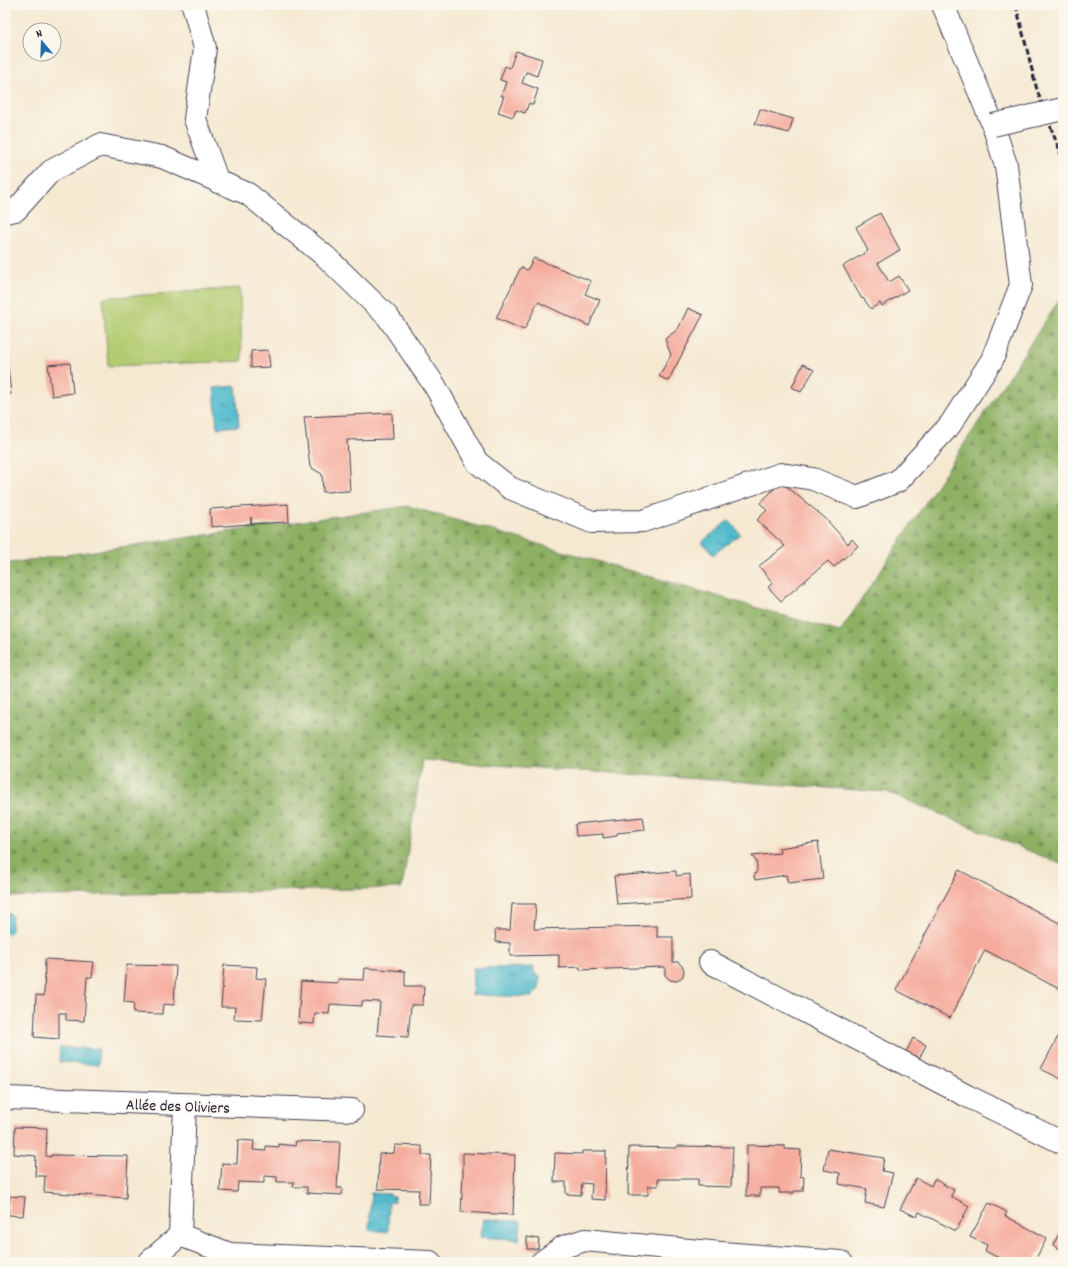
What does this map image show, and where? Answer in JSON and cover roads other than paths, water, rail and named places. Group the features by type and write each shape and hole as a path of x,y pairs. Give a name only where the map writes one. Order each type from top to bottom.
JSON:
{"street":[{"path":"193,5 205,48 195,119 218,182"},
{"path":"5,212 16,210 51,171 100,145 162,157 248,194 325,256 388,317 435,386 477,462 510,488 592,522 643,521 781,474 813,479 857,497 898,481 950,425 992,360 1021,285 1006,165 993,125 942,5"},
{"path":"993,125 1063,109"},
{"path":"710,962 967,1096 1063,1143"},
{"name":"Allée des Oliviers","path":"5,1098 352,1110"},
{"path":"149,1262 180,1235 185,1105"},
{"path":"180,1235 230,1254 430,1262"},
{"path":"542,1262 563,1247 584,1240 721,1258 841,1262"}],"water":[{"path":"236,386 239,426 217,428 214,388"},
{"path":"729,520 740,534 713,555 702,542"},
{"path":"5,914 10,914 12,916 11,932 9,934 5,933"},
{"path":"534,967 534,973 540,977 539,990 533,993 533,997 472,995 473,968"},
{"path":"60,1047 99,1049 98,1065 59,1062"},
{"path":"371,1193 390,1194 390,1196 394,1197 394,1202 389,1202 388,1232 369,1230"},
{"path":"483,1219 521,1221 519,1240 480,1237"}],"railway":[{"path":"1016,5 1037,90 1063,160"}]}
